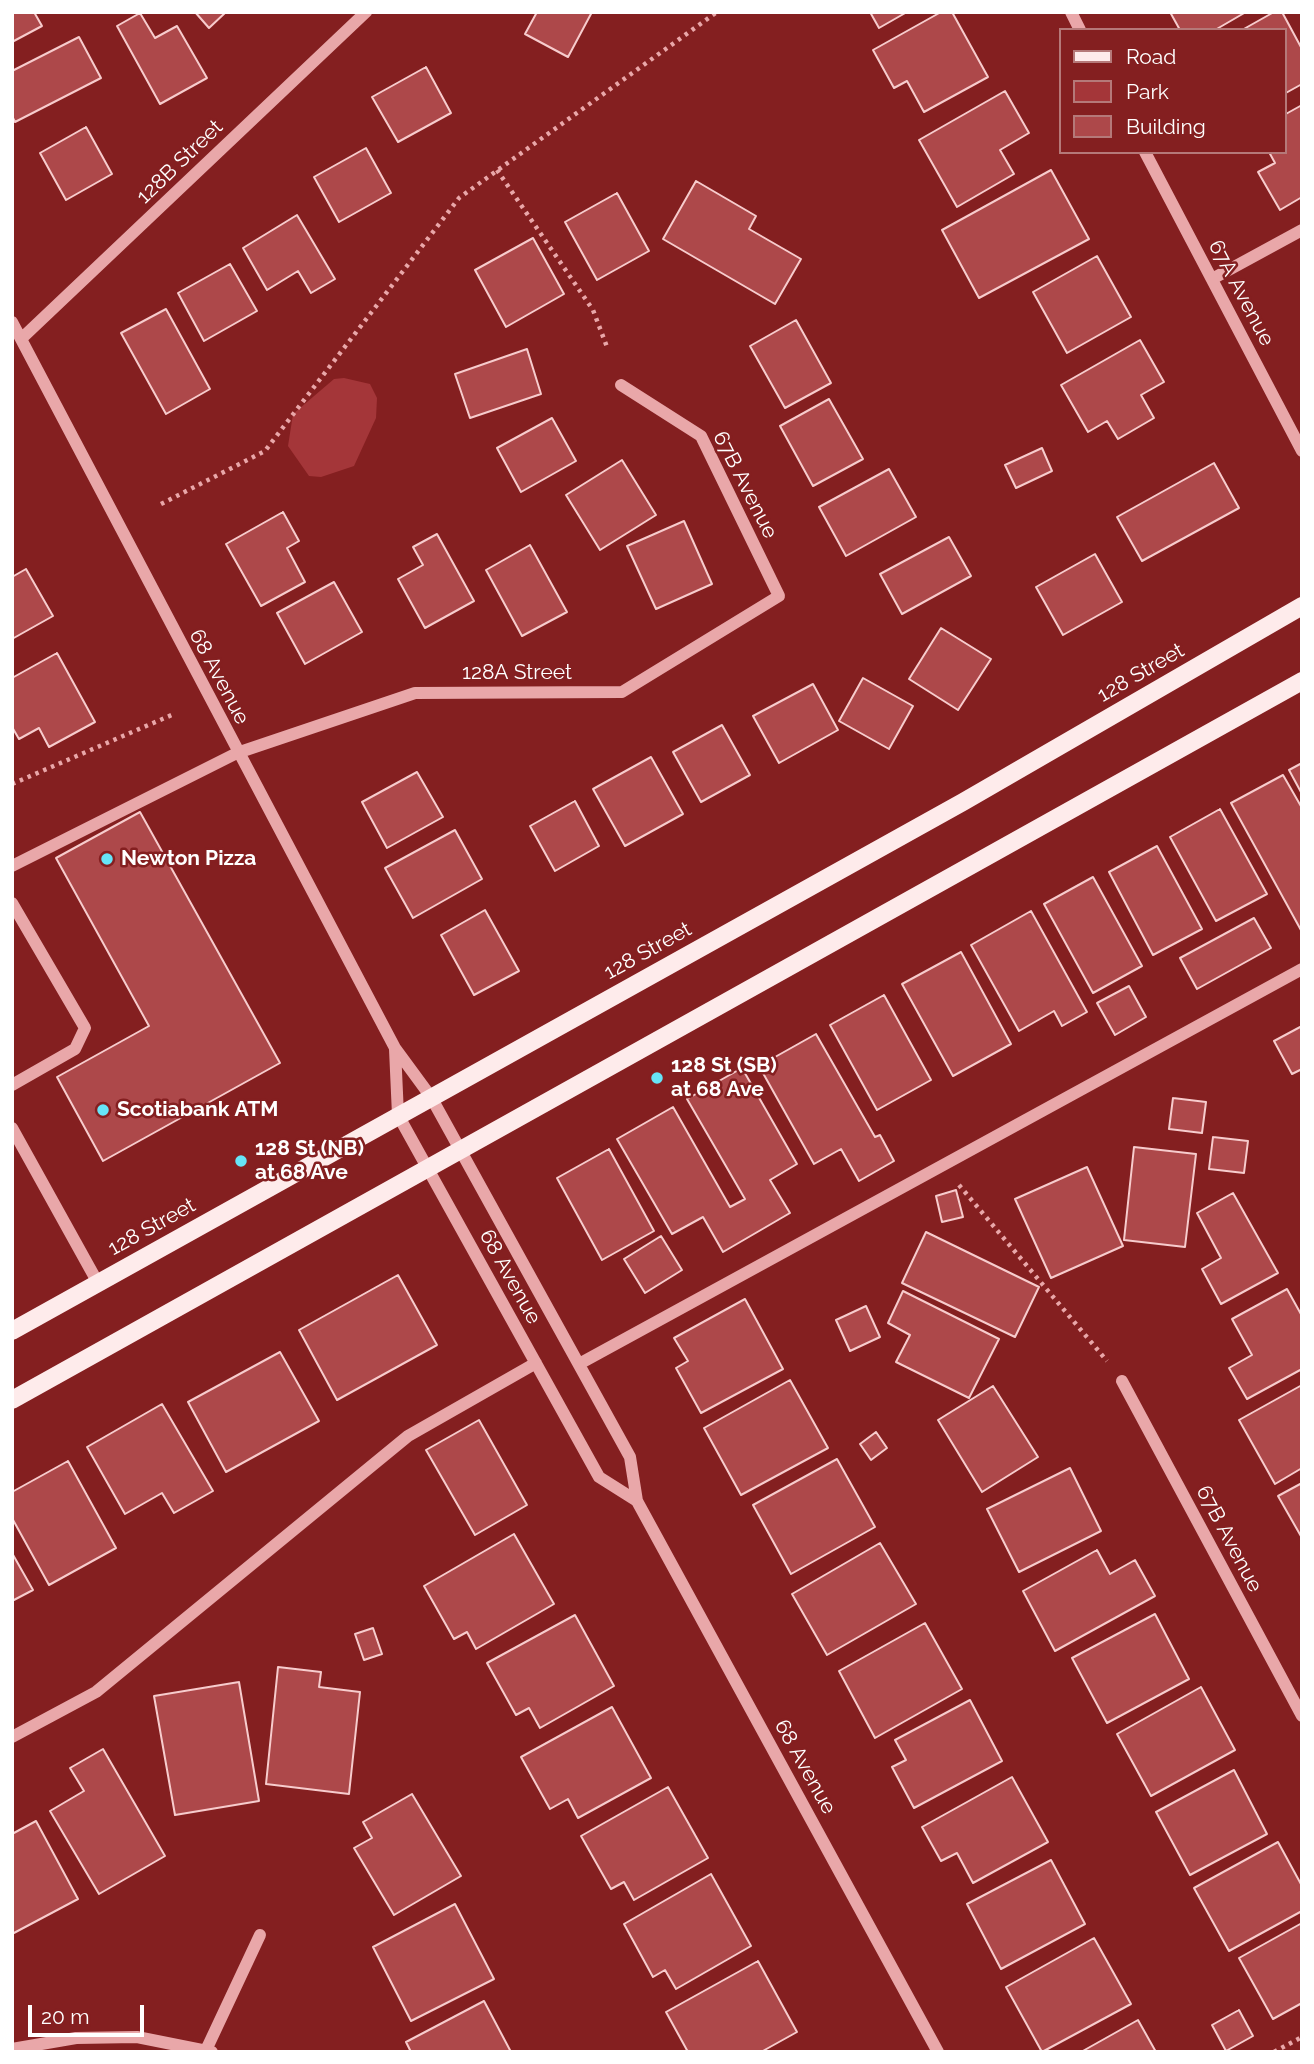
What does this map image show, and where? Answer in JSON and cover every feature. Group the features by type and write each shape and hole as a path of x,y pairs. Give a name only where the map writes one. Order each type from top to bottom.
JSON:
{"main road":[{"name":"128 Street","path":"12,1331 963,802 1302,606"},
{"path":"12,1400 1302,681"}],"street":[{"name":"128B Street","path":"21,339 366,12"},
{"path":"1071,12 1079,28"},
{"name":"67A Avenue","path":"1146,154 1302,451"},
{"path":"1212,279 1302,230"},
{"name":"68 Avenue","path":"12,322 395,1048 431,1097 630,1457 637,1502 938,2052"},
{"name":"67B Avenue","path":"621,385 701,436 779,596"},
{"name":"128A Street","path":"12,866 237,753 415,693 622,692 779,596"},
{"path":"12,903 85,1028 75,1049 12,1085"},
{"path":"579,1364 1302,969"},
{"name":"68 Avenue","path":"395,1048 398,1115 598,1477 637,1502"},
{"path":"12,1128 98,1283"},
{"path":"12,1737 96,1692 408,1436 536,1363"},
{"name":"67B Avenue","path":"1122,1381 1302,1716"},
{"path":"12,2049 76,2038 137,2037 209,2050 260,1935"}],"path":[{"path":"160,504 265,452 459,198 717,12"},
{"path":"497,170 593,310 607,347"},
{"path":"12,784 174,714"},
{"path":"945,1163 958,1184 1082,1328 1122,1381"},
{"path":"1273,2052 1302,2037"}],"green space":[{"path":"344,378 370,384 377,398 376,418 354,466 321,477 309,476 288,446 293,414 334,379"}],"building":[{"path":"12,12 34,12 42,26 12,42"},
{"path":"195,12 226,12 209,28"},
{"path":"537,12 592,12 568,57 525,34"},
{"path":"870,12 907,12 879,28"},
{"path":"941,12 952,12 988,77 924,112 907,81 894,88 873,50"},
{"path":"1170,12 1246,12 1218,28 1179,28"},
{"path":"1274,12 1282,12 1302,49 1302,84 1286,93 1286,28 1246,28"},
{"path":"140,13 155,38 177,26 207,78 160,104 117,26"},
{"path":"79,37 101,78 15,122 12,116 12,71"},
{"path":"426,67 451,113 398,142 372,97"},
{"path":"1005,91 1029,133 1000,150 1014,174 957,207 919,140"},
{"path":"1302,105 1302,197 1280,210 1258,172 1275,163 1270,154 1286,154 1286,114"},
{"path":"86,127 112,174 66,200 40,153"},
{"path":"366,148 391,193 339,222 314,177"},
{"path":"1051,170 1089,239 979,298 942,230"},
{"path":"696,181 756,216 749,229 801,259 775,304 663,239"},
{"path":"617,193 649,251 597,280 565,222"},
{"path":"297,215 335,279 311,293 298,271 267,290 243,248"},
{"path":"533,238 564,294 506,327 475,270"},
{"path":"1097,256 1131,317 1067,353 1033,292"},
{"path":"230,264 257,311 204,341 178,293"},
{"path":"166,309 210,389 166,414 121,333"},
{"path":"796,320 831,383 785,408 750,346"},
{"path":"1140,340 1164,382 1141,395 1154,418 1118,439 1107,421 1088,432 1061,385"},
{"path":"527,349 541,394 470,418 455,374"},
{"path":"829,399 863,459 813,486 780,426"},
{"path":"552,418 576,461 521,492 497,448"},
{"path":"1042,448 1052,471 1016,488 1005,465"},
{"path":"622,460 656,515 600,550 566,495"},
{"path":"1214,463 1239,508 1142,561 1117,517"},
{"path":"889,469 916,517 846,556 819,507"},
{"path":"283,512 299,541 287,548 305,582 261,606 226,544"},
{"path":"684,521 712,584 656,609 627,546"},
{"path":"437,534 474,601 425,628 398,579 423,565 413,547"},
{"path":"949,537 971,576 902,614 880,574"},
{"path":"530,545 567,612 522,636 486,570"},
{"path":"1095,554 1122,602 1063,635 1036,587"},
{"path":"26,569 53,616 12,639 12,577"},
{"path":"334,582 362,632 305,664 277,613"},
{"path":"941,628 991,659 958,710 909,679"},
{"path":"57,653 95,722 49,747 39,728 19,739 12,727 12,678"},
{"path":"863,678 913,706 889,749 839,721"},
{"path":"813,684 838,730 779,763 753,716"},
{"path":"722,725 750,775 701,802 673,752"},
{"path":"651,757 683,814 625,846 593,789"},
{"path":"1302,763 1302,794 1289,770"},
{"path":"417,772 443,817 387,848 362,802"},
{"path":"1283,775 1302,808 1302,932 1231,803"},
{"path":"575,801 599,846 555,871 530,826"},
{"path":"1220,809 1267,894 1216,921 1170,837"},
{"path":"140,812 280,1063 103,1161 57,1077 149,1026 56,858"},
{"path":"455,830 482,879 413,918 385,868"},
{"path":"1157,846 1202,929 1153,955 1109,872"},
{"path":"1093,877 1142,966 1093,993 1044,904"},
{"path":"485,910 519,971 474,995 441,935"},
{"path":"1031,911 1087,1012 1062,1026 1054,1011 1019,1031 971,945"},
{"path":"1254,918 1271,948 1197,989 1180,958"},
{"path":"961,952 1011,1044 953,1076 902,984"},
{"path":"1129,986 1146,1017 1115,1035 1097,1003"},
{"path":"884,995 931,1080 877,1110 830,1025"},
{"path":"1302,1026 1302,1069 1292,1074 1274,1041"},
{"path":"816,1034 875,1137 880,1135 894,1161 859,1181 841,1149 814,1164 759,1066"},
{"path":"742,1068 797,1164 770,1180 790,1213 723,1252 703,1217 672,1234 617,1139 673,1107 730,1207 745,1199 687,1099"},
{"path":"1173,1098 1206,1102 1202,1133 1169,1129"},
{"path":"1213,1137 1248,1141 1244,1173 1209,1169"},
{"path":"1134,1147 1196,1154 1185,1247 1124,1240"},
{"path":"609,1149 654,1231 602,1260 557,1178"},
{"path":"1087,1167 1123,1246 1051,1278 1015,1199"},
{"path":"956,1190 963,1217 942,1222 936,1196"},
{"path":"1233,1193 1278,1273 1221,1304 1202,1269 1221,1258 1197,1213"},
{"path":"926,1232 1039,1287 1015,1337 902,1283"},
{"path":"661,1236 682,1270 645,1293 624,1259"},
{"path":"398,1275 437,1345 337,1400 299,1330"},
{"path":"1287,1289 1302,1316 1302,1369 1247,1399 1229,1368 1252,1355 1232,1319"},
{"path":"903,1291 999,1339 969,1398 896,1362 910,1335 888,1323"},
{"path":"745,1299 783,1369 701,1413 676,1368 688,1361 674,1338"},
{"path":"866,1306 880,1337 850,1351 836,1320"},
{"path":"280,1352 319,1421 226,1472 188,1402"},
{"path":"790,1380 828,1448 741,1495 704,1428"},
{"path":"1302,1385 1302,1468 1275,1484 1239,1420"},
{"path":"993,1386 1038,1457 982,1492 938,1420"},
{"path":"162,1404 213,1491 174,1513 162,1493 125,1514 87,1447"},
{"path":"479,1420 527,1505 475,1535 426,1450"},
{"path":"876,1432 887,1448 871,1460 860,1444"},
{"path":"837,1459 875,1527 791,1574 753,1505"},
{"path":"68,1461 116,1548 49,1585 12,1518 12,1492"},
{"path":"1070,1468 1101,1531 1019,1572 987,1509"},
{"path":"1302,1483 1302,1538 1278,1496"},
{"path":"514,1534 554,1604 476,1649 467,1632 454,1639 424,1586"},
{"path":"880,1543 916,1604 827,1655 792,1594"},
{"path":"1097,1550 1110,1574 1135,1560 1155,1596 1055,1651 1023,1591"},
{"path":"12,1553 33,1590 12,1601"},
{"path":"1155,1614 1189,1679 1107,1723 1072,1658"},
{"path":"575,1615 614,1686 540,1728 529,1708 516,1715 487,1663"},
{"path":"925,1623 962,1689 875,1738 839,1671"},
{"path":"373,1628 382,1654 364,1660 355,1634"},
{"path":"278,1667 321,1672 319,1687 360,1692 349,1794 266,1784"},
{"path":"239,1682 259,1801 175,1815 154,1696"},
{"path":"1201,1687 1235,1750 1151,1796 1117,1734"},
{"path":"970,1700 1002,1761 914,1808 892,1767 906,1760 895,1740"},
{"path":"612,1707 651,1778 578,1818 568,1799 550,1809 521,1757"},
{"path":"103,1749 165,1856 99,1894 50,1811 84,1791 70,1768"},
{"path":"1234,1770 1267,1834 1190,1875 1156,1812"},
{"path":"1012,1777 1048,1842 973,1883 957,1853 941,1861 922,1827"},
{"path":"668,1787 708,1858 634,1900 624,1882 611,1889 581,1836"},
{"path":"412,1794 461,1876 394,1915 354,1848 372,1838 363,1822"},
{"path":"36,1821 78,1899 12,1934 12,1834"},
{"path":"1278,1842 1302,1886 1302,1911 1229,1951 1194,1888"},
{"path":"1051,1860 1085,1924 1001,1969 967,1904"},
{"path":"711,1874 751,1946 676,1989 665,1970 653,1977 624,1924"},
{"path":"455,1904 494,1979 411,2021 373,1947"},
{"path":"1302,1923 1302,2003 1273,2019 1239,1958"},
{"path":"1094,1938 1131,2004 1042,2052 1006,1987"},
{"path":"758,1961 797,2032 761,2052 688,2052 666,2012"},
{"path":"484,2001 511,2052 411,2052 406,2042"},
{"path":"1239,2010 1253,2036 1226,2051 1212,2025"},
{"path":"1138,2020 1156,2052 1081,2052"}],"place":[{"name":"Newton Pizza","path":"107,859"},
{"name":"128 St (SB) at 68 Ave","path":"657,1078"},
{"name":"Scotiabank ATM","path":"103,1110"},
{"name":"128 St (NB) at 68 Ave","path":"241,1161"}]}
